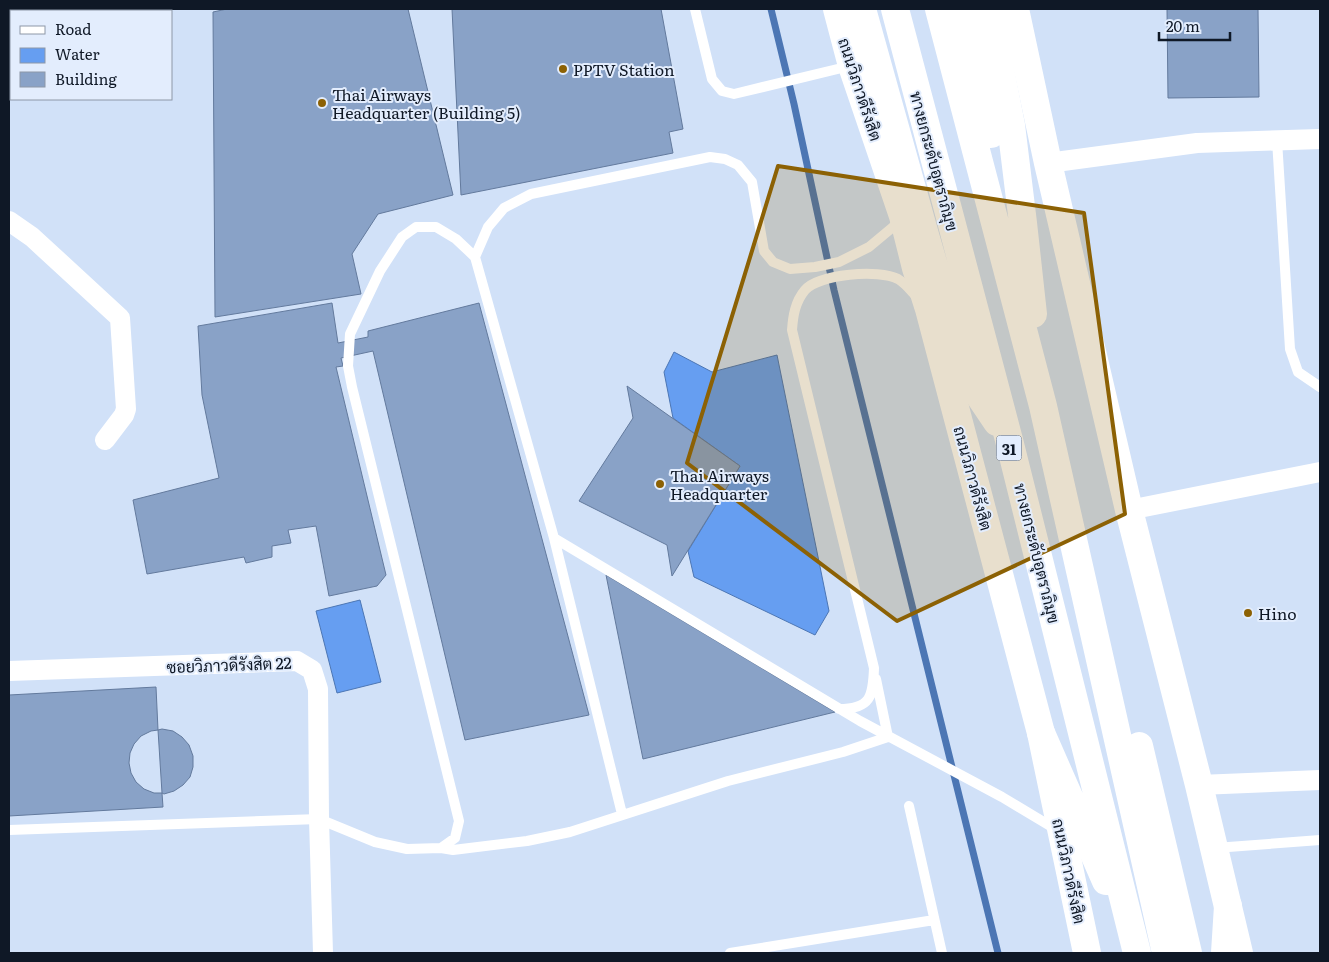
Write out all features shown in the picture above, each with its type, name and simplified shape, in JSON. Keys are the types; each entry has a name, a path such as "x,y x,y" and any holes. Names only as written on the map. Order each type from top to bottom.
{"main road":[{"name":"ถนนวิภาวดีรังสิต","path":"836,9 852,66 903,216 929,309 1041,733 1087,953"},
{"path":"862,9 966,376 1010,440"},
{"name":"31","path":"888,9 1026,510 1125,953"},
{"name":"ทางยกระดับอุตราภิมุข","path":"895,9 1010,440 1137,953"},
{"path":"938,9 1043,406 1166,953"},
{"path":"960,9 1188,953"},
{"path":"988,9 1010,125 1043,406"},
{"path":"1015,9 1048,163 1139,509 1199,785 1239,953"},
{"path":"1041,733 1111,892"},
{"path":"1225,953 1228,906"}],"street":[{"path":"1048,163 1197,144 1320,139"},
{"path":"9,221 32,238 120,318 126,409 124,415 104,440"},
{"path":"1139,509 1320,472"},
{"name":"ซอยวิภาวดีรังสิต 22","path":"9,671 297,661 312,670 318,689 323,953"},
{"path":"1199,785 1320,780"}],"lane":[{"path":"696,9 712,78 722,90 734,94 852,66"},
{"path":"1277,140 1290,350 1298,372 1320,387"},
{"path":"475,257 488,227 504,208 531,194 710,157 725,159 738,165 752,182 764,251 773,262 790,269 815,267 839,262 869,247 903,216"},
{"path":"441,848 455,838 459,822 348,366 350,334 380,271 402,237 416,228 436,228 456,238 475,257 554,538 622,814"},
{"path":"888,737 874,668 792,330 792,317 795,306 805,290 818,281 842,276 882,274 899,280 929,309"},
{"path":"554,538 888,737 1002,797 1062,833"},
{"path":"840,709 860,706 866,702 874,687 874,668"},
{"path":"9,830 319,819 375,842 390,846 407,849 441,848 452,850 527,841 570,832 728,781 843,752 888,737"},
{"path":"908,806 942,953"},
{"path":"1214,848 1320,840"},
{"path":"730,953 934,920"}],"highlighted area":[{"path":"778,166 1084,213 1125,514 897,621 687,463"}],"water":[{"path":"674,352 712,372 777,355 829,611 815,635 694,577 688,551 740,466 673,418 664,372"},
{"path":"360,600 381,682 337,693 316,611"}],"building":[{"name":"Thai Airways Headquarter (Building 5)","path":"227,9 408,9 453,195 378,214 352,254 361,294 215,317 213,12"},
{"name":"PPTV Station","path":"452,9 661,9 683,129 669,132 673,153 461,195"},
{"path":"1167,9 1258,9 1259,97 1168,98"},
{"path":"332,303 338,343 368,337 368,331 479,303 589,715 465,740 373,351 341,358 343,366 336,367 386,575 377,586 329,596 316,526 288,530 291,543 272,546 272,557 246,563 244,557 147,574 133,500 219,478 202,395 198,326"},
{"name":"Thai Airways Headquarter","path":"627,386 740,466 672,576 667,545 579,501 633,418"},
{"path":"606,575 835,712 643,759"},
{"path":"156,687 158,730 141,736 134,744 130,753 129,763 131,773 136,782 144,789 154,793 162,793 163,807 9,816 9,695"},
{"path":"158,730 173,731 182,737 189,745 193,756 193,767 190,777 174,791 164,794 162,793"}],"waterway":[{"path":"771,9 794,104 834,290 998,953"}],"place":[{"name":"PPTV Station","path":"563,69"},
{"name":"Thai Airways Headquarter (Building 5)","path":"322,103"},
{"name":"Thai Airways Headquarter","path":"660,484"},
{"name":"Hino","path":"1248,613"}]}
